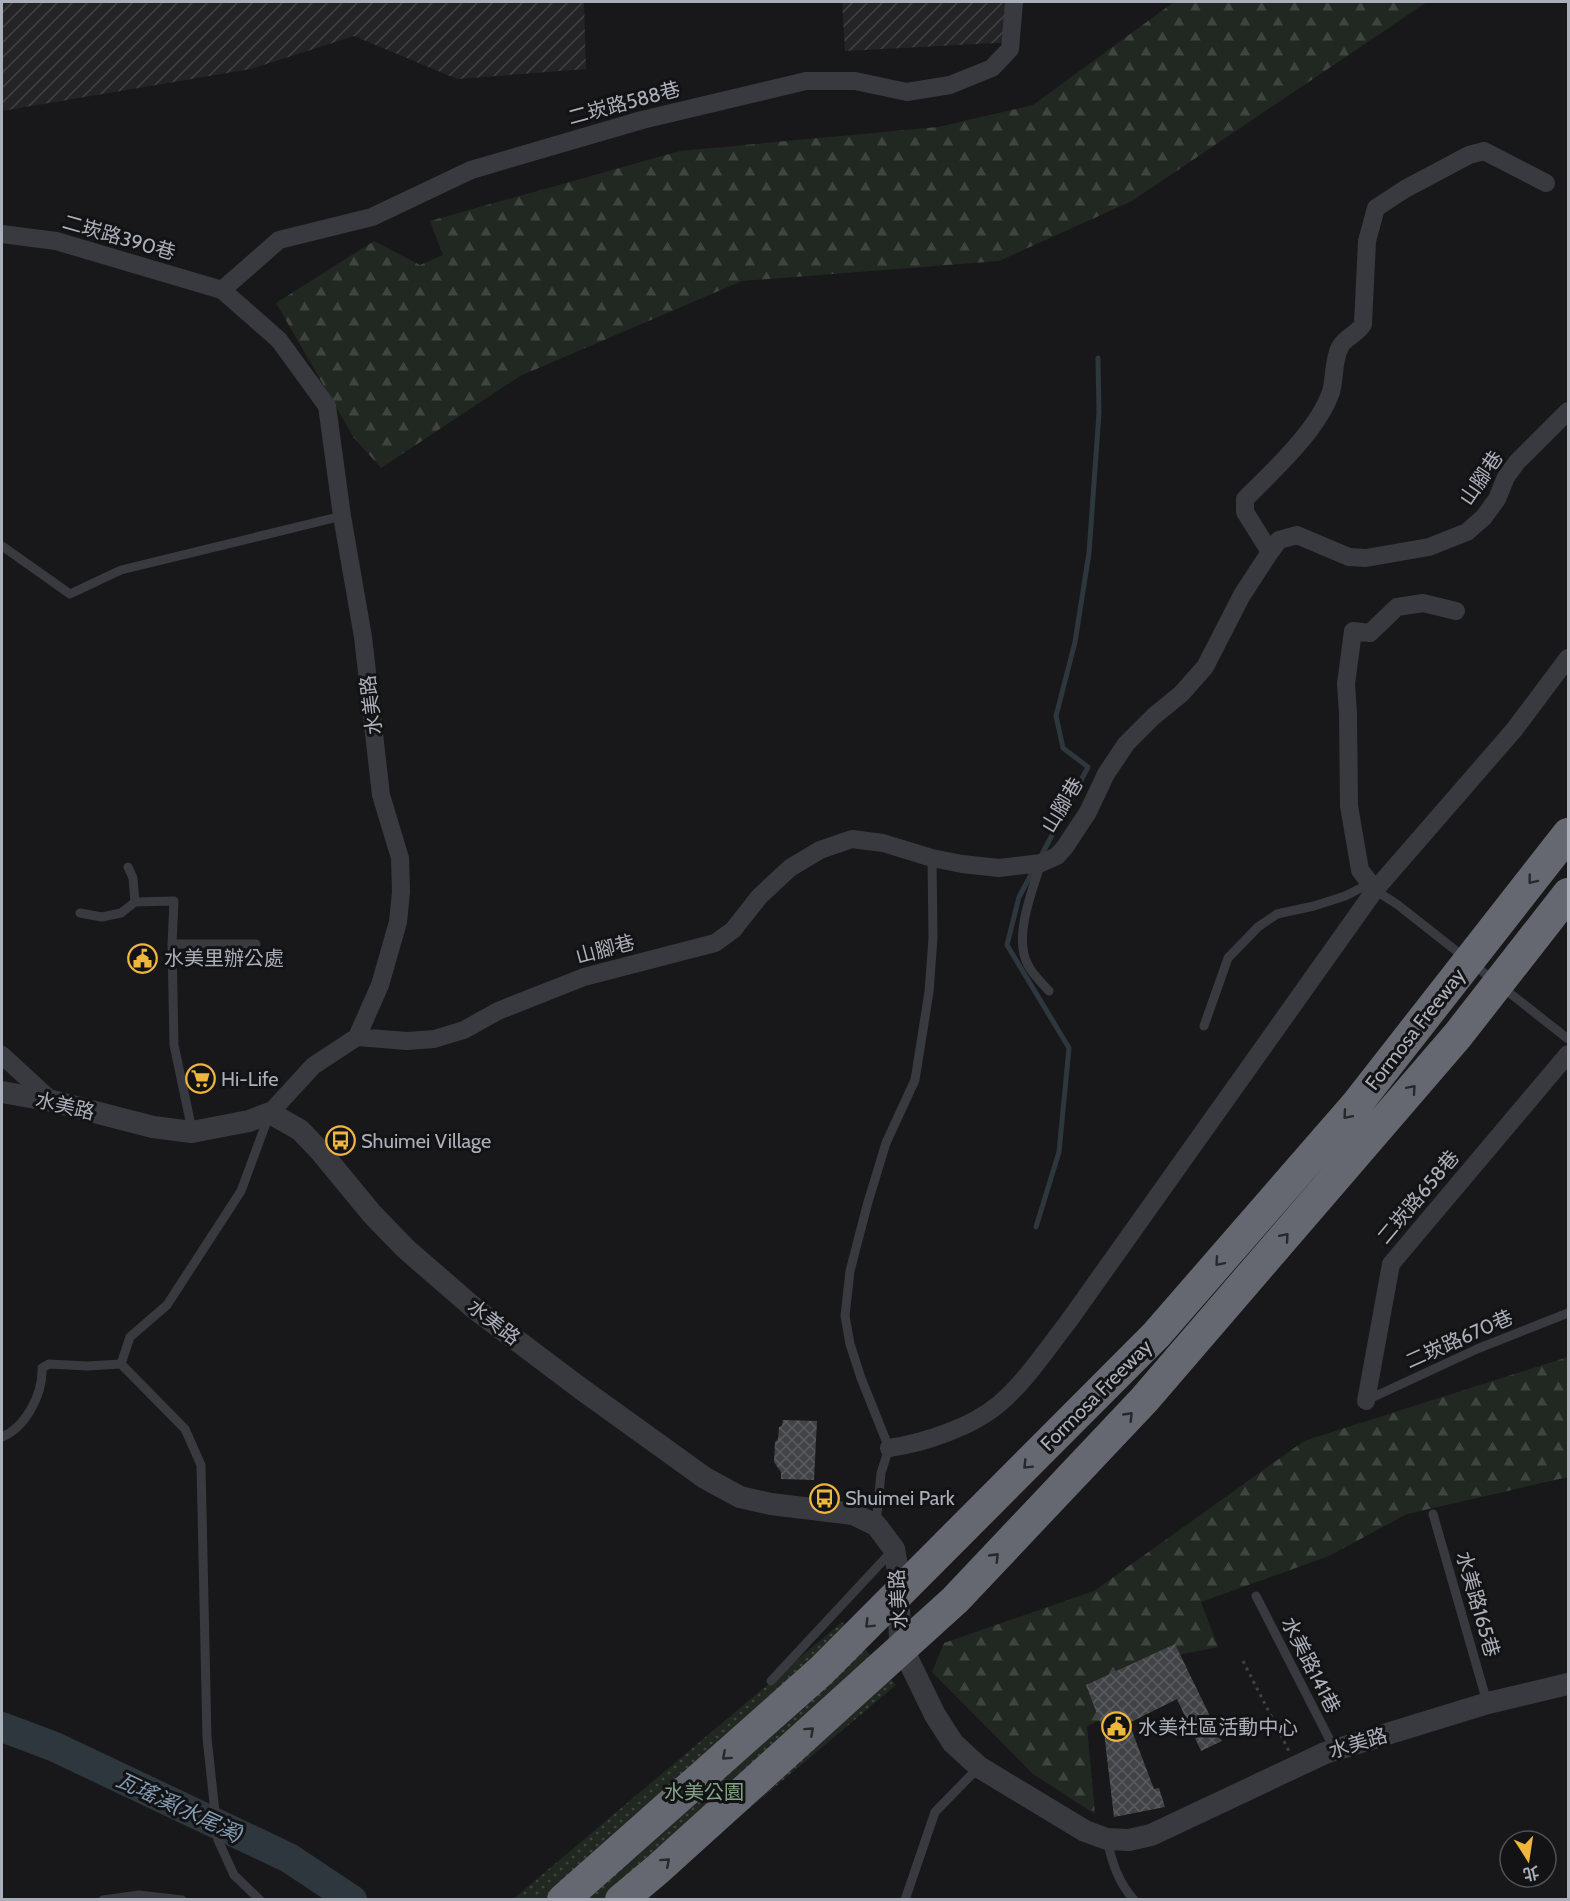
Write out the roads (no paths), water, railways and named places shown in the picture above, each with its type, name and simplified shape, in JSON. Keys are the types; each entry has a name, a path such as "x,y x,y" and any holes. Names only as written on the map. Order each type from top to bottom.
{"highway":[{"name":"Formosa Freeway","path":"562,1899 821,1671 1156,1335 1356,1105 1569,834"},
{"name":"Formosa Freeway","path":"621,1899 658,1869 955,1600 1144,1400 1458,1035 1569,894"}],"street":[{"name":"二崁路588巷","path":"222,290 279,240 372,217 471,170 642,120 806,81 855,81 907,92 950,85 992,68 1010,49 1014,2"},
{"path":"1270,552 1245,512 1245,500 1320,415 1331,391 1340,346 1360,330 1363,324 1367,241 1376,208 1404,189 1469,155 1484,151 1546,183"},
{"name":"二崁路390巷","path":"2,234 56,240 222,290"},
{"name":"水美路","path":"2,1092 52,1101 153,1127 192,1132 249,1121 270,1113 313,1066 357,1037 380,985 398,922 401,892 400,858 381,795 363,637 342,516 327,406 279,340 222,290"},
{"name":"山腳巷","path":"357,1037 407,1041 434,1039 464,1030 498,1011 584,977 715,943 733,930 759,897 790,868 820,850 852,839 883,843 932,858 962,864 999,868 1041,863 1057,856 1088,812 1106,774 1126,744 1154,716 1181,694 1204,667 1242,595 1279,540 1297,535 1349,557 1366,558 1430,547 1467,532 1484,517 1497,499 1506,477 1517,462 1569,411"},
{"path":"1372,887 1360,870 1349,806 1346,684 1353,631 1370,633 1396,607 1423,603 1456,611"},
{"path":"889,1448 912,1445 959,1428 998,1405 1023,1380 1068,1322 1372,887 1514,730 1569,658"},
{"name":"二崁路658巷","path":"1366,1401 1391,1264 1569,1054"},
{"path":"2,1055 52,1101"},
{"name":"水美路","path":"270,1113 300,1130 372,1214 406,1249 474,1308 705,1478 740,1497 771,1504 853,1514 876,1525 894,1549 898,1571 900,1643 935,1715 953,1743 979,1767 1085,1831 1107,1839 1129,1840 1151,1835 1325,1753 1488,1703 1569,1684"}],"lane":[{"path":"2,546 70,594 121,570 342,516"},
{"path":"876,1525 881,1473 889,1448 861,1378 850,1344 845,1316 850,1271 868,1202 886,1143 915,1080 929,992 933,938 932,858"},
{"path":"1041,863 1023,930 1022,949 1028,966 1049,991"},
{"path":"128,867 133,878 135,902"},
{"path":"1204,1026 1228,958 1258,927 1277,914 1314,906 1372,887 1569,1039"},
{"path":"80,913 102,917 121,913 135,902 174,901 171,944 174,1045 192,1132"},
{"path":"171,944 256,944"},
{"path":"121,1364 130,1338 167,1305 241,1191 270,1113"},
{"name":"二崁路670巷","path":"1366,1401 1477,1348 1569,1313"},
{"path":"2,1437 10,1434 26,1419 43,1380 42,1368 49,1364 87,1366 121,1364 185,1430 201,1465 207,1738 218,1840 234,1875 260,1899"},
{"name":"水美路165巷","path":"1433,1514 1488,1703"},
{"path":"771,1681 894,1549"},
{"name":"水美路141巷","path":"1256,1596 1335,1750"},
{"path":"905,1899 935,1812 979,1767"},
{"path":"1107,1839 1122,1887 1134,1899"},
{"path":"103,1899 139,1895 182,1899"}],"waterway":[{"path":"1040,858 1088,767 1063,748 1056,716 1075,642 1089,553 1099,413 1098,358"},
{"path":"1034,869 1019,897 1007,945 1069,1048 1059,1152 1036,1227"},
{"name":"瓦瑤溪(水尾溪)","path":"2,1727 55,1747 289,1858 352,1900"}],"place":[{"name":"水美里辦公處","path":"143,958"},
{"name":"Hi-Life","path":"200,1079"},
{"name":"Shuimei Village","path":"340,1141"},
{"name":"Shuimei Park","path":"824,1498"},
{"name":"水美社區活動中心","path":"1117,1727"}],"park label":[{"name":"水美公園","path":"704,1792"}]}
